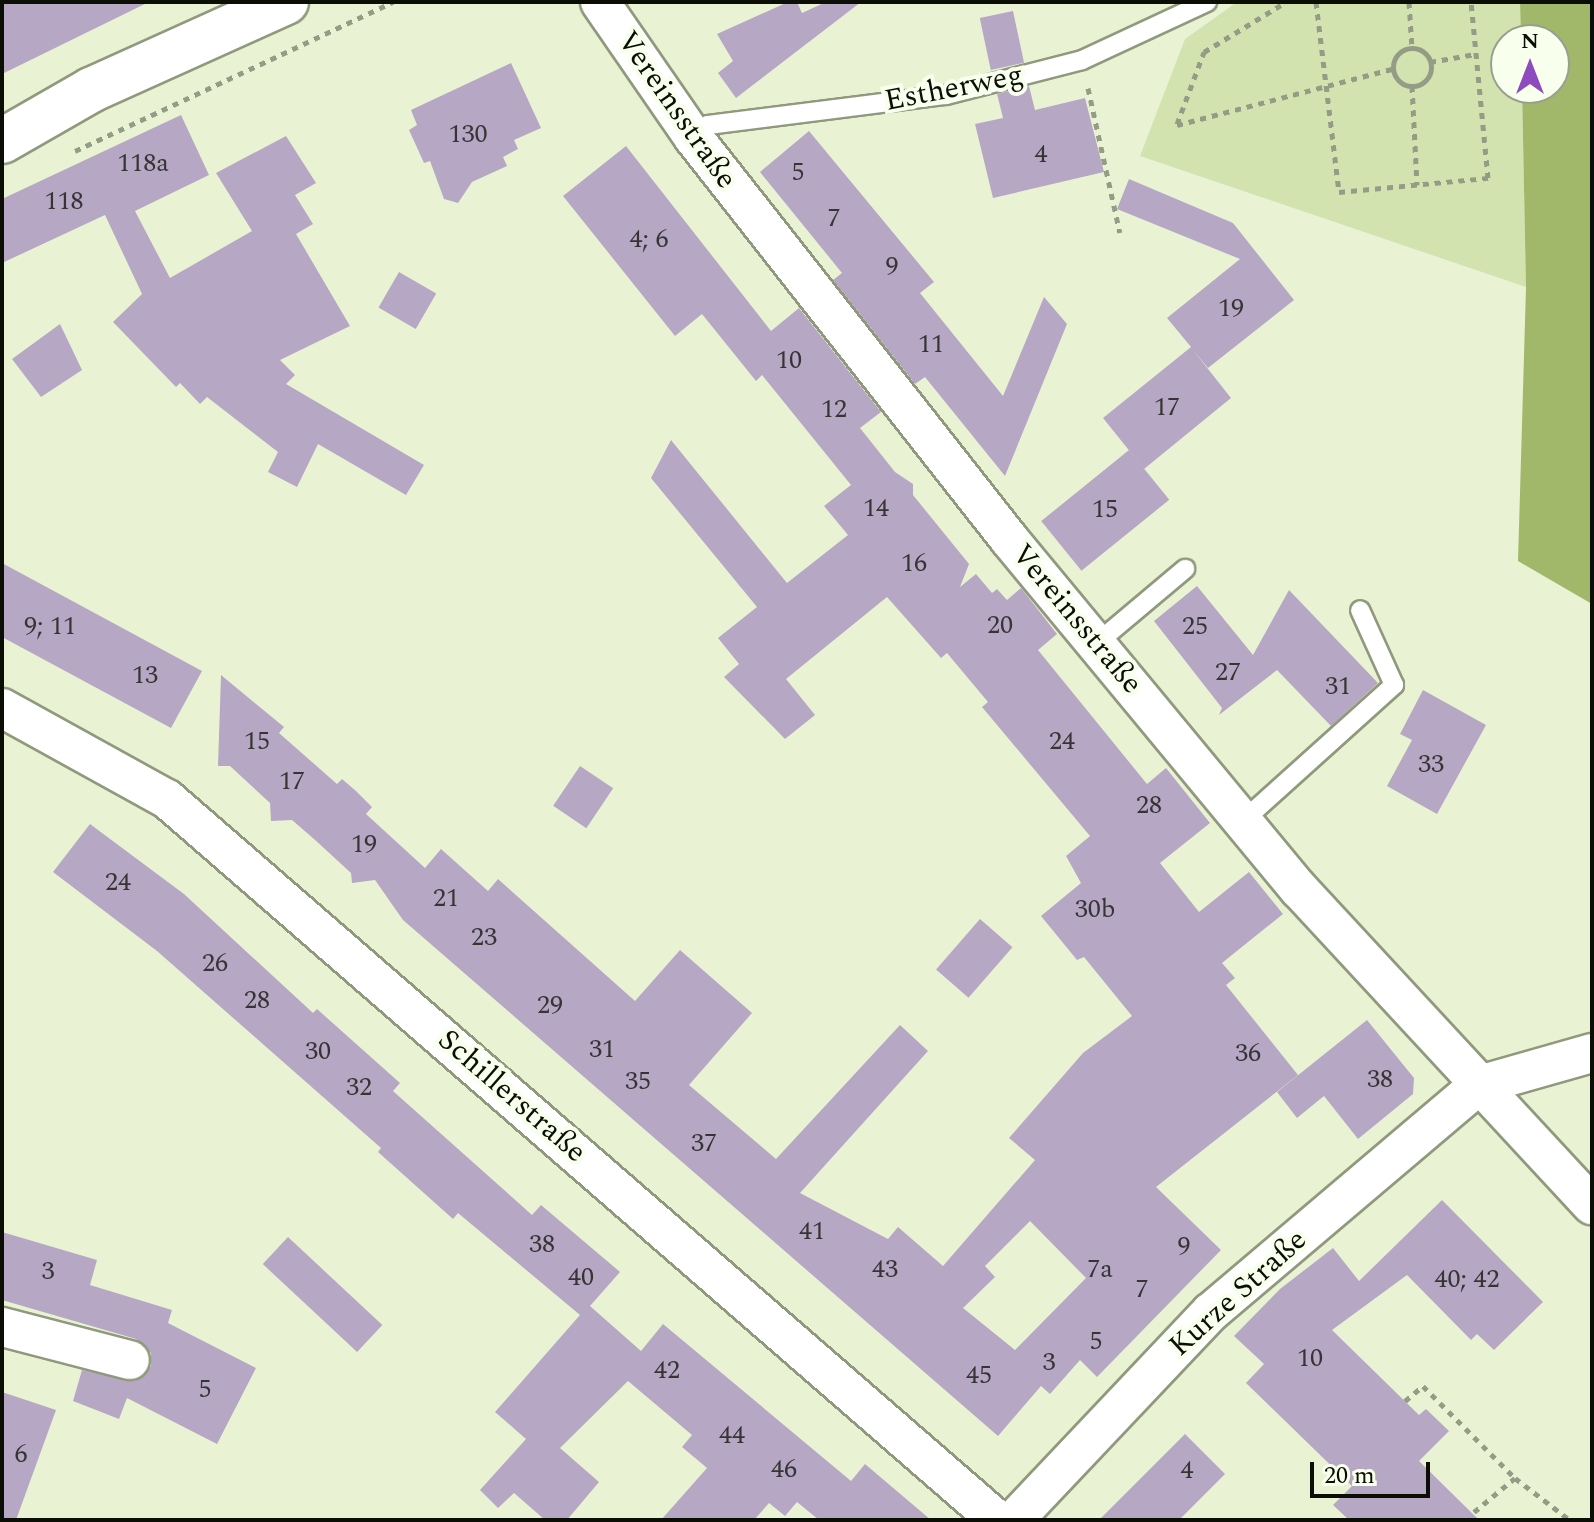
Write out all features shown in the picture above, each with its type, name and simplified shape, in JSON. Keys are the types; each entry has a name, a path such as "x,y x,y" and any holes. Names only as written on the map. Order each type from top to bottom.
{"main road":[{"path":"2,141 91,90 286,2"}],"street":[{"name":"Vereinsstraße","path":"600,2 693,137 1009,539 1098,642 1299,889 1592,1205"},
{"name":"Schillerstraße","path":"2,708 167,799 997,1520"},
{"path":"1479,1085 1592,1053"},
{"name":"Kurze Straße","path":"1014,1520 1211,1312 1479,1085"},
{"path":"2,1327 130,1360"}],"lane":[{"name":"Estherweg","path":"693,137 708,125 946,95 1082,60 1207,2"},
{"path":"1098,642 1185,569"},
{"path":"1244,820 1394,685 1360,610"}],"path":[{"path":"60,159 393,2"},
{"path":"1286,2 1204,52 1177,125 1392,69"},
{"path":"1316,2 1339,192 1488,178 1471,2"},
{"path":"1409,2 1412,48 1430,62 1475,54"},
{"path":"1412,48 1400,52 1392,69 1397,80 1412,86 1427,79 1430,62"},
{"path":"1082,60 1120,233"},
{"path":"1412,86 1417,185"},
{"path":"1405,1401 1423,1386 1515,1478 1570,1520"},
{"path":"1474,1512 1515,1478"}],"green space":[{"path":"1237,2 1520,2 1521,24 1490,24 1490,104 1522,104 1526,287 1140,156 1185,39"},
{"path":"1520,2 1592,2 1592,604 1518,561 1526,287 1522,104 1570,104 1570,24 1521,24"}],"building":[{"path":"2,2 149,2 2,74"},
{"path":"788,2 797,2 802,13 826,2 861,2 736,98 718,73 733,61 717,34"},
{"path":"1013,11 1024,63 991,70 980,18"},
{"path":"511,63 541,128 514,140 518,149 503,157 507,166 472,182 458,203 444,199 430,161 424,163 409,130 417,125 411,110"},
{"path":"1029,86 1035,110 1085,98 1104,172 993,198 975,124 1003,118 997,94"},
{"path":"181,115 209,175 135,211 170,278 252,231 216,173 286,136 316,183 295,195 313,224 296,234 350,326 280,360 295,375 286,384 424,465 406,495 318,444 297,487 268,472 278,452 207,397 200,404 180,383 176,387 113,322 142,294 105,215 2,263 2,199"},
{"path":"809,131 934,282 920,293 1003,396 1044,297 1067,324 1005,476 925,377 915,384 833,280 842,273 760,172"},
{"path":"626,146 771,331 799,308 881,412 860,428 895,472 913,484 913,495 969,564 960,587 976,574 992,593 997,589 1007,600 1021,588 1057,634 1038,650 1147,784 1166,768 1210,823 1160,863 1199,912 1249,872 1283,914 1222,963 1235,978 1226,985 1298,1075 1156,1187 1221,1250 1097,1377 1080,1360 1050,1394 1041,1386 998,1436 403,920 375,880 352,883 351,873 314,839 292,820 271,821 270,803 230,766 218,766 221,675 284,727 279,733 337,784 342,779 356,791 372,807 366,814 425,868 441,849 488,891 498,879 635,1001 680,950 752,1013 689,1085 776,1159 900,1025 928,1051 800,1193 888,1239 898,1227 943,1266 1035,1160 1009,1138 1083,1053 1132,1016 1084,957 1077,960 1041,916 1081,883 1066,856 1090,836 982,707 988,702 947,653 941,658 887,597 786,679 815,715 785,739 724,677 739,664 718,638 757,607 651,478 671,440 787,583 848,535 824,506 851,485 762,375 756,381 702,314 675,336 563,196","holes":["1030,1221 1086,1278 1015,1350 963,1308 995,1277 985,1266"]},
{"path":"1129,179 1233,223 1294,300 1208,368 1193,350 1231,398 1144,469 1103,418 1191,347 1167,318 1240,259 1117,209"},
{"path":"399,272 436,294 416,329 378,308"},
{"path":"60,324 82,370 41,397 12,359"},
{"path":"1129,450 1169,500 1081,571 1041,521"},
{"path":"2,563 202,671 171,728 2,637"},
{"path":"1197,586 1253,655 1289,590 1378,683 1331,726 1277,670 1219,715 1222,708 1154,621"},
{"path":"1423,690 1486,725 1437,814 1387,786 1412,740 1400,734"},
{"path":"580,766 613,788 586,828 553,806"},
{"path":"90,824 184,894 313,1013 317,1009 400,1083 393,1091 532,1215 541,1205 620,1272 590,1306 641,1351 663,1324 851,1481 865,1464 931,1520 819,1520 797,1502 785,1516 769,1503 754,1520 661,1520 707,1468 682,1447 692,1435 628,1381 560,1448 599,1482 567,1520 545,1520 514,1493 498,1508 480,1490 526,1439 495,1412 580,1315 458,1213 453,1219 378,1152 381,1148 157,951 53,872"},
{"path":"980,919 1012,947 968,998 936,970"},
{"path":"1367,1020 1414,1078 1413,1094 1358,1139 1324,1096 1297,1118 1277,1092"},
{"path":"1442,1200 1543,1302 1494,1350 1477,1334 1471,1340 1407,1275 1332,1330 1419,1415 1426,1409 1449,1431 1419,1461 1479,1520 1349,1520 1333,1505 1352,1486 1246,1383 1264,1364 1234,1336 1280,1289 1333,1248 1359,1281"},
{"path":"2,1232 97,1260 90,1285 172,1310 168,1323 256,1368 217,1444 127,1398 119,1419 73,1401 82,1370 135,1381 151,1366 151,1353 136,1339 2,1300"},
{"path":"288,1237 382,1325 357,1352 263,1264"},
{"path":"2,1392 56,1410 16,1520 2,1520"},
{"path":"1185,1434 1225,1474 1179,1520 1099,1520"}]}
